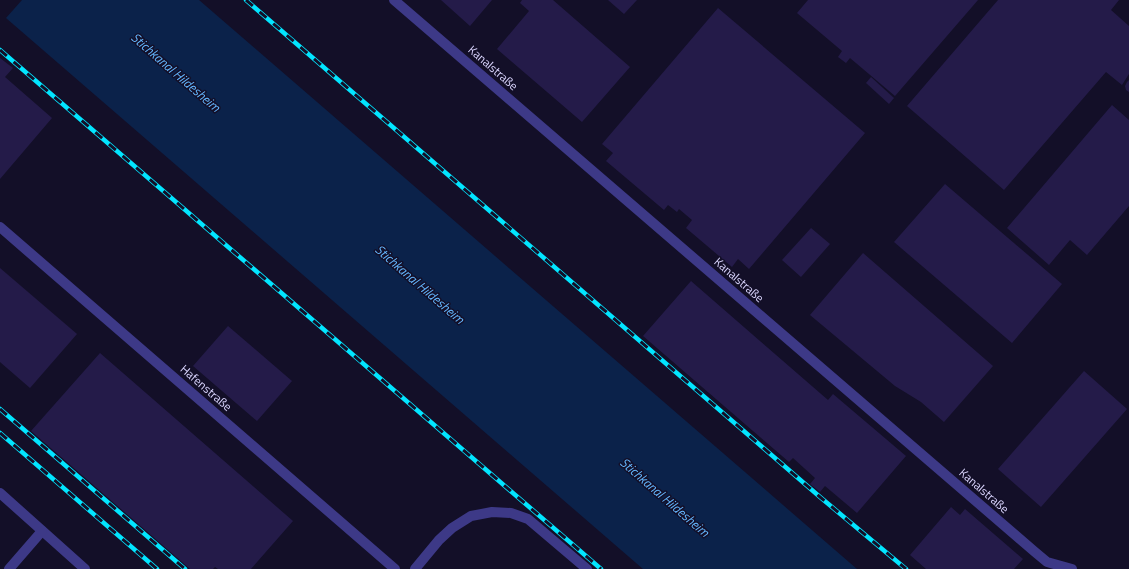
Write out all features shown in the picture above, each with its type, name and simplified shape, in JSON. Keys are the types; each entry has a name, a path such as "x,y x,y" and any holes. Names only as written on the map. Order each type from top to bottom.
{"street":[{"name":"Kanalstraße","path":"394,0 1035,552 1047,562 1072,569"},
{"name":"Hafenstraße","path":"0,227 395,569"},
{"path":"0,493 85,569"},
{"path":"415,569 452,528 471,516 492,512 511,513 528,519 587,569"},
{"path":"9,569 42,531"}],"water":[{"name":"Stichkanal Hildesheim","path":"22,0 199,0 857,569 643,569 6,18"}],"building":[{"path":"441,0 492,0 470,26"},
{"path":"522,0 553,0 630,67 582,122 497,49 529,11 520,3"},
{"path":"608,0 637,0 624,14"},
{"path":"808,0 978,0 895,96 850,58 846,63 838,57 842,51 797,13"},
{"path":"998,0 1119,0 1111,10 1129,26 1129,74 1122,85 1106,72 1004,190 907,106"},
{"path":"718,8 865,133 749,269 738,259 732,267 686,228 692,220 679,209 677,212 668,205 664,210 606,161 613,153 602,144"},
{"path":"0,58 13,68 5,77 52,118 0,179"},
{"path":"871,77 894,98 889,104 866,83"},
{"path":"1129,80 1129,92 1126,90 1125,86"},
{"path":"1112,105 1129,120 1129,206 1087,255 1070,240 1049,265 1007,228"},
{"path":"945,184 1062,284 1012,343 894,242"},
{"path":"811,228 830,244 801,277 782,260"},
{"path":"863,253 993,366 944,422 921,402 895,386 810,315"},
{"path":"0,268 77,334 30,388 0,362"},
{"path":"691,281 828,400 833,394 906,456 857,513 825,486 820,492 810,484 815,478 793,458 789,462 643,336"},
{"path":"228,326 292,381 257,421 193,366"},
{"path":"100,353 293,521 251,569 218,569 215,567 213,569 190,569 31,431"},
{"path":"1084,371 1127,409 1041,507 998,469"},
{"path":"951,507 960,515 965,509 1023,559 1014,569 926,569 910,555"}],"railway":[{"path":"246,0 820,497 906,569"},
{"path":"0,50 601,569"},
{"path":"0,409 185,569"},
{"path":"0,433 157,569"}]}
